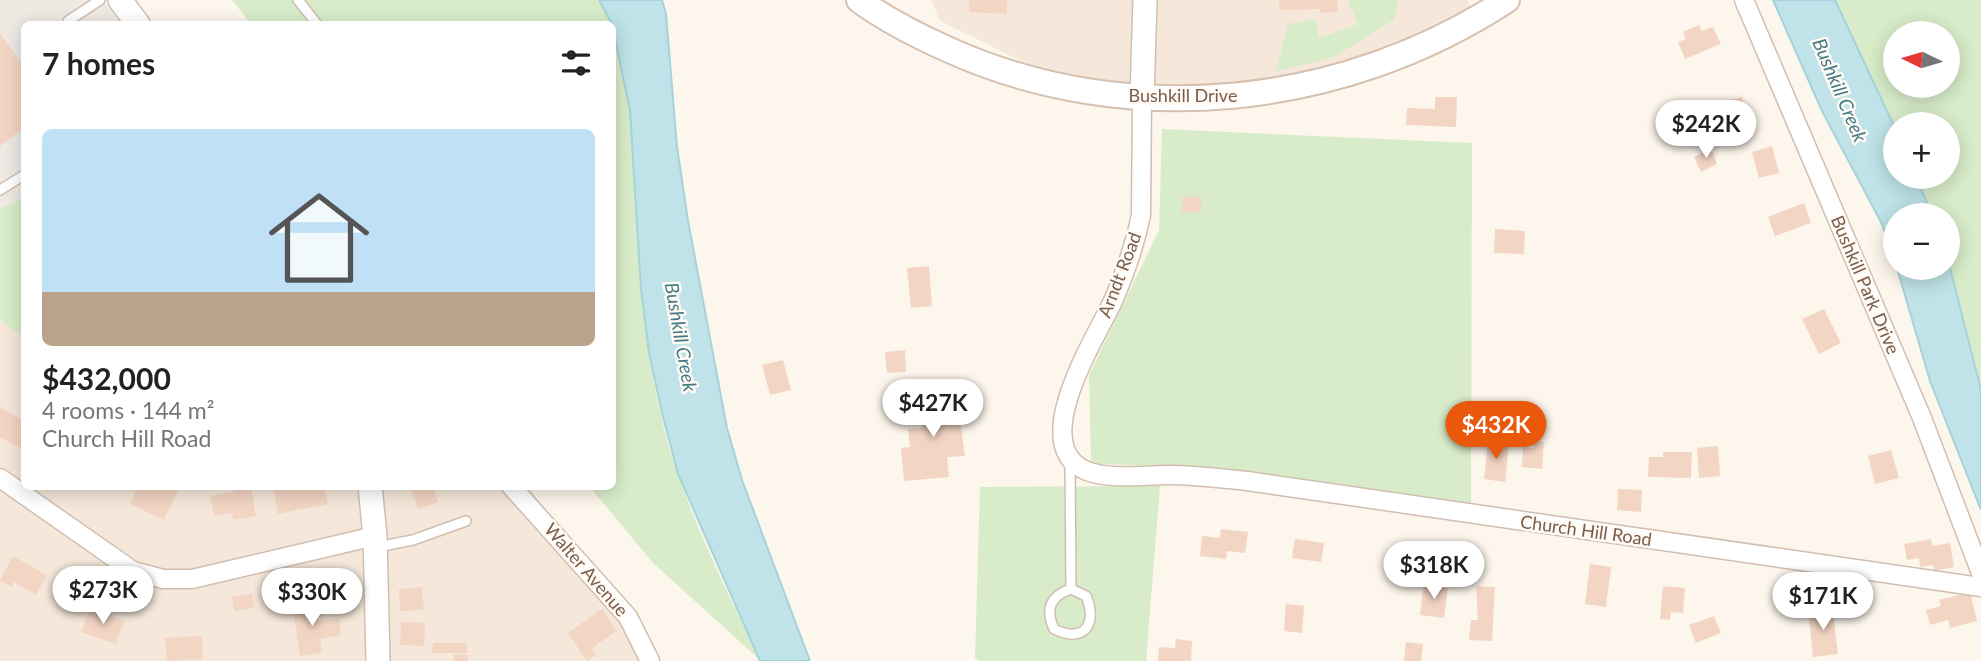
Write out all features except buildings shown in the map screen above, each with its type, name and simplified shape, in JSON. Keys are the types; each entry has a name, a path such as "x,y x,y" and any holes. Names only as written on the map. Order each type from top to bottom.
{"main road":[{"name":"Bushkill Drive","path":"859,0 921,37 1001,72 1061,88 1142,97 1250,95 1315,84 1432,44 1507,0"}],"street":[{"path":"120,0 136,21"},
{"name":"Arndt Road","path":"1070,457 1063,424 1068,395 1117,290 1141,215 1144,0"},
{"name":"Bushkill Park Drive","path":"1744,0 1922,418 1981,573"},
{"name":"Church Hill Road","path":"1070,457 1083,469 1104,475 1195,475 1247,481 1981,587"},
{"path":"0,478 133,571 163,579 192,579 375,541"},
{"path":"370,490 375,541 378,661"},
{"name":"Walter Avenue","path":"515,490 628,617 650,661"}],"lane":[{"path":"68,21 100,0"},
{"path":"298,0 315,21"},
{"path":"0,190 21,177"},
{"path":"1070,457 1071,589"},
{"path":"375,541 413,540 466,521"},
{"path":"1071,589 1086,596 1092,610 1090,624 1079,634 1066,635 1054,629 1048,616 1051,603 1060,593 1071,589"}],"shaded area":[{"path":"0,0 103,0 120,21 21,21 21,199 0,208"},
{"path":"931,0 1468,0 1474,29 1242,87 1078,89 940,21"},
{"path":"0,320 21,336 21,490 531,490 651,661 0,661"}],"green space":[{"path":"232,0 599,0 610,21 249,21"},
{"path":"1348,0 1398,0 1394,20 1332,58 1276,71 1288,24 1315,19 1319,38 1358,24"},
{"path":"1835,0 1981,0 1981,390 1953,280 1960,280 1960,203 1927,203 1921,189 1960,189 1960,112 1888,112"},
{"path":"616,41 630,108 644,310 660,413 673,460 696,522 759,659 653,563 592,490 616,490"},
{"path":"1162,129 1472,143 1471,506 1212,467 1091,464 1089,375 1159,230"},
{"path":"21,199 21,336 0,320 0,208"},
{"path":"1160,486 1146,661 979,661 975,658 980,487"}],"water":[{"name":"Bushkill Creek","path":"599,0 662,0 666,14 677,147 688,221 727,428 742,480 810,661 760,661 678,474 649,352 641,289 630,111 616,43 616,21 610,21"},
{"name":"Bushkill Creek","path":"1773,0 1835,0 1888,112 1883,112 1883,189 1921,189 1927,203 1883,203 1883,227 1822,111"},
{"path":"1901,280 1953,280 1981,390 1981,510 1930,381"}]}
